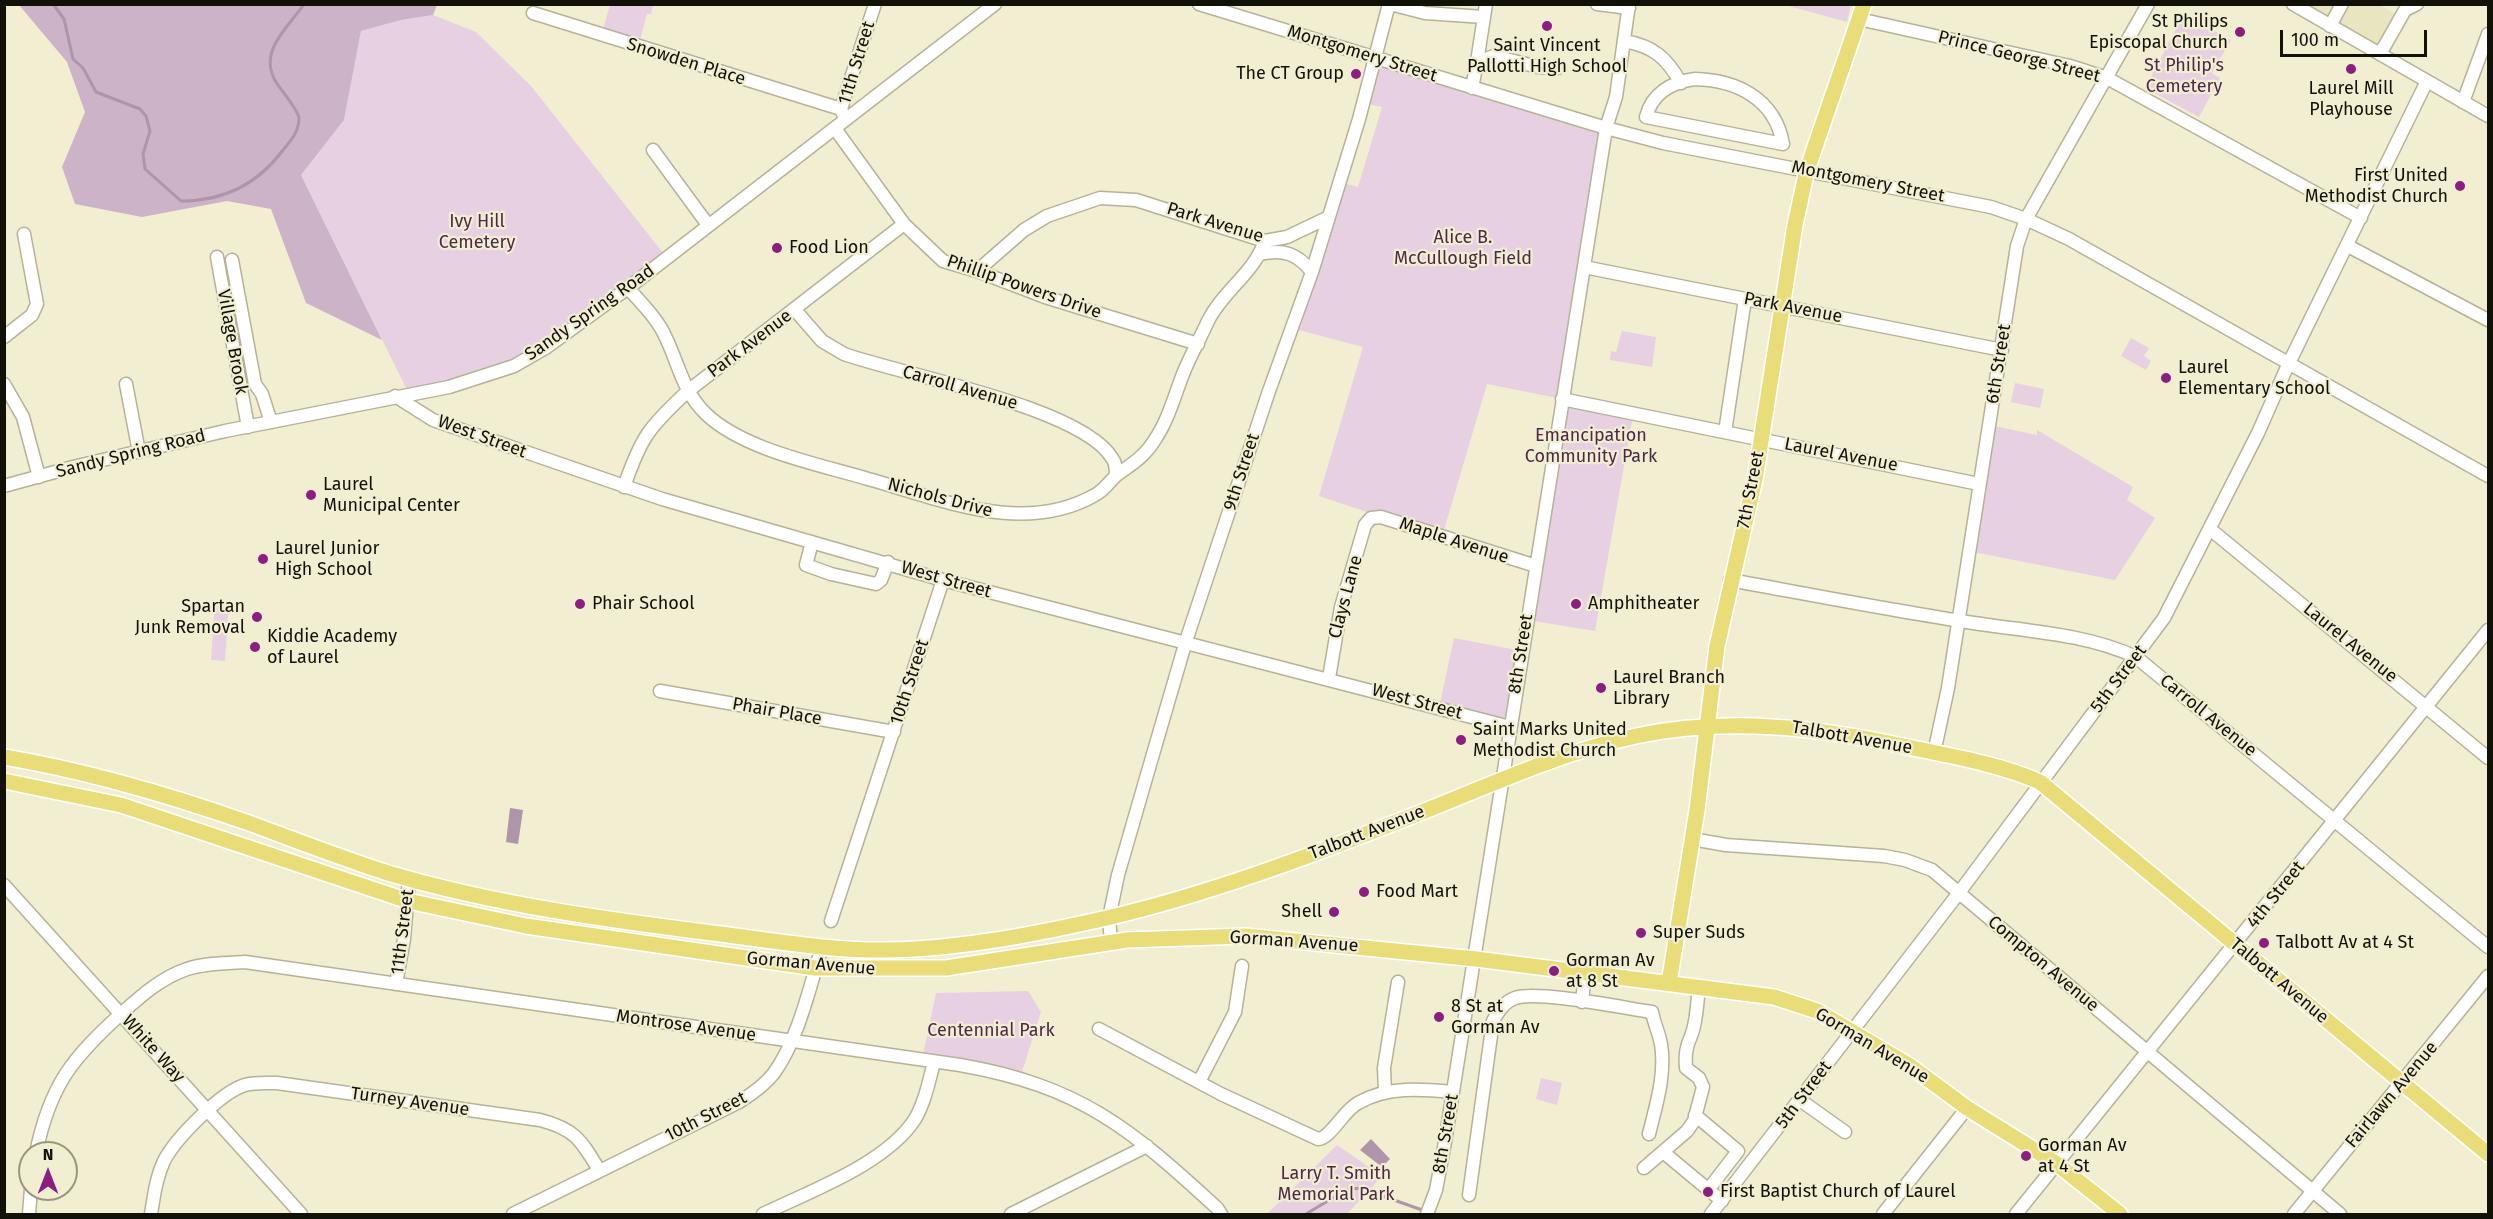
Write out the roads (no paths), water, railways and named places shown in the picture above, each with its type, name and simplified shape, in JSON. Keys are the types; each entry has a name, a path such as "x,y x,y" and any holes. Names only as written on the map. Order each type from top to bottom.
{"main road":[{"name":"7th Street","path":"1670,983 1692,839 1716,646 1730,580 1746,524 1807,170 1861,12"},
{"name":"Talbott Avenue","path":"1109,918 1256,873 1406,819 1558,759 1633,736 1705,727 1799,727 1934,753 2018,774 2040,782 2488,1154"},
{"path":"4,757 127,784 409,879"},
{"path":"4,781 121,806 408,901"},
{"name":"Gorman Avenue","path":"409,879 515,903 675,929 822,947 892,950 944,946 1109,918"},
{"name":"Gorman Avenue","path":"408,901 548,930 815,968 946,969 1111,942 1156,938 1245,936 1476,959 1670,983 1791,1001 1817,1011 1910,1066 1967,1108 2057,1164 2120,1215"}],"street":[{"name":"11th Street","path":"847,121 841,109 875,4"},
{"name":"Sandy Spring Road","path":"4,486 73,466 248,427 449,387 514,366 547,347 628,288 836,130 995,4"},
{"name":"Montgomery Street","path":"1199,4 1472,88 1663,143 1960,199 2026,219 2144,281 2488,477"},
{"name":"9th Street","path":"1111,942 1109,918 1123,856 1186,641 1272,380 1312,272 1359,119 1389,4"},
{"path":"1389,4 1425,13 1485,11 1472,88"},
{"path":"1597,4 1629,6"},
{"name":"6th Street","path":"1934,753 2002,350 2014,260 2026,219 2148,4"},
{"path":"2293,4 2488,116"},
{"path":"2330,26 2342,4"},
{"path":"2380,54 2405,10 2417,4"},
{"name":"8th Street","path":"1427,1215 1433,1202 1454,1092 1562,399 1606,128 1616,97 1629,6"},
{"name":"Prince George Street","path":"1861,12 2070,66 2107,78 2361,218"},
{"name":"Snowden Place","path":"533,13 841,109"},
{"path":"2463,102 2488,34"},
{"path":"1624,41 1641,44 1658,51 1681,82"},
{"path":"1477,62 1494,56 1538,67 1558,68"},
{"path":"1695,80 1723,82 1753,95 1775,119 1783,144 1646,117 1659,94 1681,82 1695,80"},
{"name":"5th Street","path":"1711,1215 1851,1030 1958,894 2136,657 2170,608 2258,433 2288,365 2427,81"},
{"name":"Phillip Powers Drive","path":"836,130 904,224 933,255 943,261 977,271 1012,287 1198,344"},
{"path":"653,150 708,225"},
{"name":"Park Avenue","path":"977,271 1024,230 1047,216 1100,198 1136,200 1265,241 1287,237 1327,218"},
{"name":"Park Avenue","path":"624,487 645,435 688,391 904,224"},
{"path":"4,337 32,315 37,304 24,234"},
{"name":"Nichols Drive","path":"628,288 659,325 688,391 706,414 730,431 755,443 976,509 1022,515 1061,510 1099,494 1116,475 1134,464 1154,441 1216,308 1260,254 1265,241"},
{"path":"2348,246 2488,320"},
{"path":"1260,254 1290,253 1298,256 1312,272"},
{"name":"Village Brook","path":"217,257 248,427"},
{"path":"232,260 255,384 262,394 271,422"},
{"name":"Park Avenue","path":"1584,267 2002,350"},
{"path":"1725,432 1745,299"},
{"name":"Carroll Avenue","path":"795,310 822,341 844,354 1032,409 1070,425 1105,449 1113,458 1116,475"},
{"path":"4,384 22,417 39,477"},
{"path":"126,384 139,452"},
{"name":"West Street","path":"395,396 433,420 624,487 888,562 943,580 1329,678 1510,727"},
{"name":"Laurel Avenue","path":"1562,399 1979,483"},
{"name":"Maple Avenue","path":"1371,518 1381,517 1536,566"},
{"name":"Clays Lane","path":"1329,678 1344,591 1365,525 1371,518"},
{"name":"Laurel Avenue","path":"2210,529 2488,758"},
{"path":"812,542 806,565 831,574 876,584 881,580 888,562"},
{"name":"10th Street","path":"831,921 943,580"},
{"name":"Carroll Avenue","path":"1730,580 1958,621 2095,642 2136,657 2488,947"},
{"name":"4th Street","path":"2016,1215 2337,821 2488,630"},
{"name":"Phair Place","path":"660,691 894,732"},
{"name":"Compton Avenue","path":"1692,839 1905,860 1932,870 2340,1215"},
{"name":"11th Street","path":"396,984 409,879"},
{"name":"White Way","path":"4,885 301,1215"},
{"name":"10th Street","path":"513,1215 751,1095 773,1074 790,1041 822,947"},
{"name":"Montrose Avenue","path":"39,1141 47,1111 67,1070 87,1045 142,994 171,975 197,967 224,963 260,964 1007,1074 1051,1088 1107,1116 1146,1146 1217,1208 1221,1215"},
{"path":"1199,1082 1235,1012 1242,966"},
{"path":"1582,1002 1585,973"},
{"name":"Fairlawn Avenue","path":"2294,1215 2488,976"},
{"path":"1385,1092 1384,1068 1398,982"},
{"path":"1644,1168 1687,1131 1694,1121 1703,1087 1699,1078 1686,1068 1685,1053 1687,1042 1692,1035 1699,987"},
{"path":"1469,1195 1493,1021 1499,1010 1515,998 1582,1002 1652,1012 1660,1043 1662,1065 1660,1086 1649,1134"},
{"path":"1099,1029 1199,1082 1318,1139 1327,1136 1344,1113 1355,1104 1385,1092 1425,1089 1454,1092"},
{"path":"763,1215 870,1161 898,1141 922,1106 934,1062"},
{"name":"Turney Avenue","path":"151,1215 157,1181 165,1158 182,1136 234,1089 260,1083 540,1120 563,1127 577,1136 599,1170"},
{"path":"1800,1100 1845,1132"},
{"path":"1883,1215 1967,1108"},
{"path":"1695,1114 1738,1151 1708,1190"},
{"path":"1011,1215 1146,1146"},
{"path":"1663,1152 1722,1201"}],"waterway":[{"path":"53,4 64,19 73,59 83,68 96,92 140,109 146,116 150,131 143,154 145,169 181,201 211,198 251,181 273,162 294,135 299,117 276,82 271,71 270,60 277,40 304,4"},
{"path":"1306,1214 1346,1190 1360,1188 1425,1211"}],"place":[{"name":"Saint Vincent Pallotti High School","path":"1547,26"},
{"name":"St Philips Episcopal Church","path":"2240,32"},
{"name":"Laurel Mill Playhouse","path":"2351,69"},
{"name":"The CT Group","path":"1356,74"},
{"name":"First United Methodist Church","path":"2460,186"},
{"name":"Food Lion","path":"777,248"},
{"name":"Laurel Elementary School","path":"2166,378"},
{"name":"Laurel Municipal Center","path":"311,495"},
{"name":"Laurel Junior High School","path":"263,559"},
{"name":"Phair School","path":"580,604"},
{"name":"Amphitheater","path":"1576,604"},
{"name":"Spartan Junk Removal","path":"257,617"},
{"name":"Kiddie Academy of Laurel","path":"255,647"},
{"name":"Laurel Branch Library","path":"1601,688"},
{"name":"Saint Marks United Methodist Church","path":"1461,740"},
{"name":"Food Mart","path":"1364,892"},
{"name":"Shell","path":"1334,912"},
{"name":"Super Suds","path":"1641,933"},
{"name":"Talbott Av at 4 St","path":"2264,943"},
{"name":"Gorman Av at 8 St","path":"1554,971"},
{"name":"8 St at Gorman Av","path":"1439,1017"},
{"name":"Gorman Av at 4 St","path":"2026,1156"},
{"name":"First Baptist Church of Laurel","path":"1708,1192"}],"park label":[{"name":"St Philip's Cemetery","path":"2184,76"},
{"name":"Ivy Hill Cemetery","path":"477,232"},
{"name":"Alice B. McCullough Field","path":"1463,248"},
{"name":"Emancipation Community Park","path":"1591,446"},
{"name":"Centennial Park","path":"991,1031"},
{"name":"Larry T. Smith Memorial Park","path":"1336,1184"}]}
